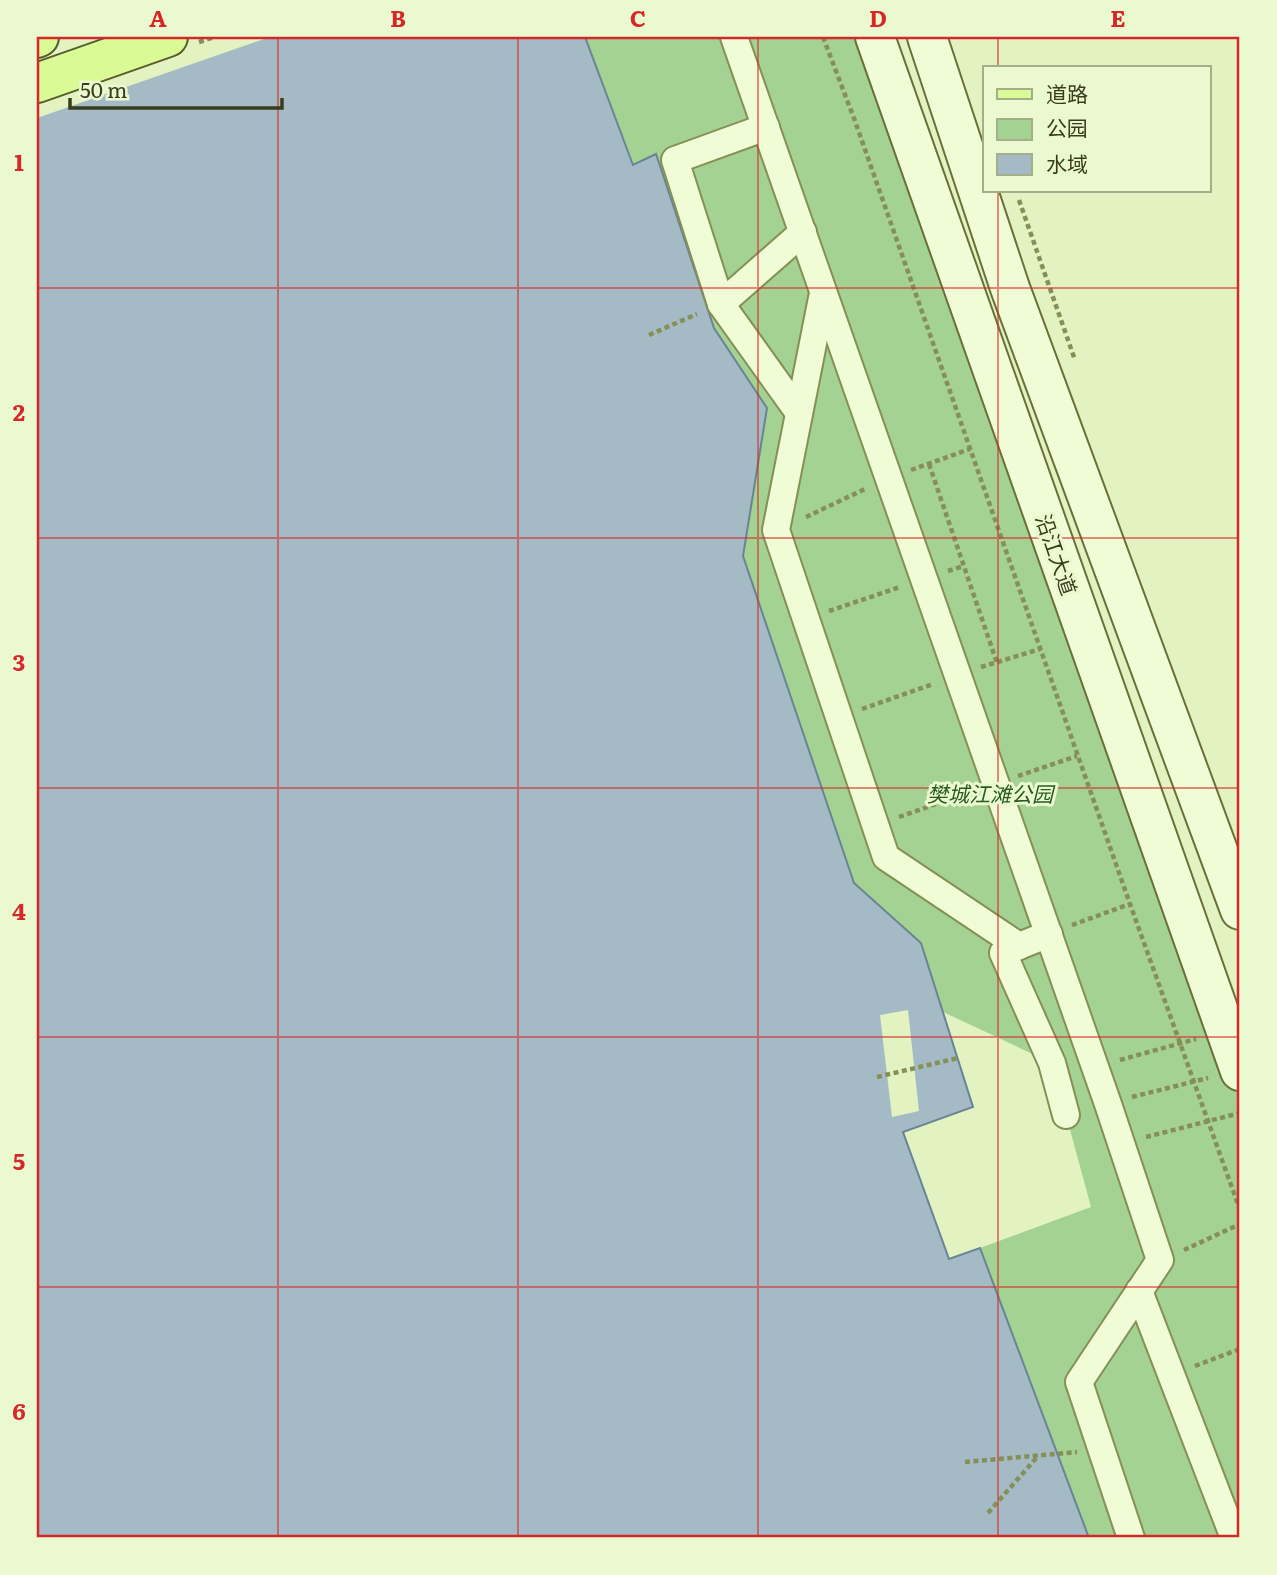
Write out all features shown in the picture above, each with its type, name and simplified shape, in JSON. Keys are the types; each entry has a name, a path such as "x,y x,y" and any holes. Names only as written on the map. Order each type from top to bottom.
{"main road":[{"path":"37,83 168,37"},
{"name":"沿江大道","path":"875,37 1240,1071"},
{"path":"926,37 1010,288 1240,910"}],"street":[{"path":"734,37 1096,1068 1160,1260 1079,1382 1131,1538"},
{"path":"766,127 675,160 721,304 799,413"},
{"path":"721,304 803,232"},
{"path":"823,291 776,530 886,857 1019,946"},
{"path":"1049,934 1003,953 1052,1063 1066,1115"},
{"path":"1139,1291 1234,1538"}],"path":[{"path":"823,37 860,134 1240,1210"},
{"path":"649,335 721,304"},
{"path":"929,464 997,663"},
{"path":"806,619 964,566"},
{"path":"1049,934 1130,904"},
{"path":"1096,1068 1226,1030"},
{"path":"877,1077 958,1058"},
{"path":"1108,1104 1240,1071"},
{"path":"1121,1143 1240,1113"},
{"path":"1160,1260 1240,1224"},
{"path":"1171,1375 1240,1349"},
{"path":"965,1462 1102,1450"},
{"path":"988,1513 1039,1455"}],"green space":[{"name":"樊城江滩公园","path":"585,37 888,37 1240,1019 1240,1538 1089,1538 980,1248 1091,1207 1052,1063 943,1012 921,943 854,883 743,556 766,408 714,328 656,155 634,165"}],"water":[{"path":"37,37 585,37 633,165 656,154 714,328 767,408 743,556 854,883 921,943 973,1107 903,1132 949,1259 980,1248 1089,1538 37,1538"}],"pier":[{"path":"37,37 270,37 37,118"},
{"path":"908,1010 919,1111 892,1117 880,1015"}]}
